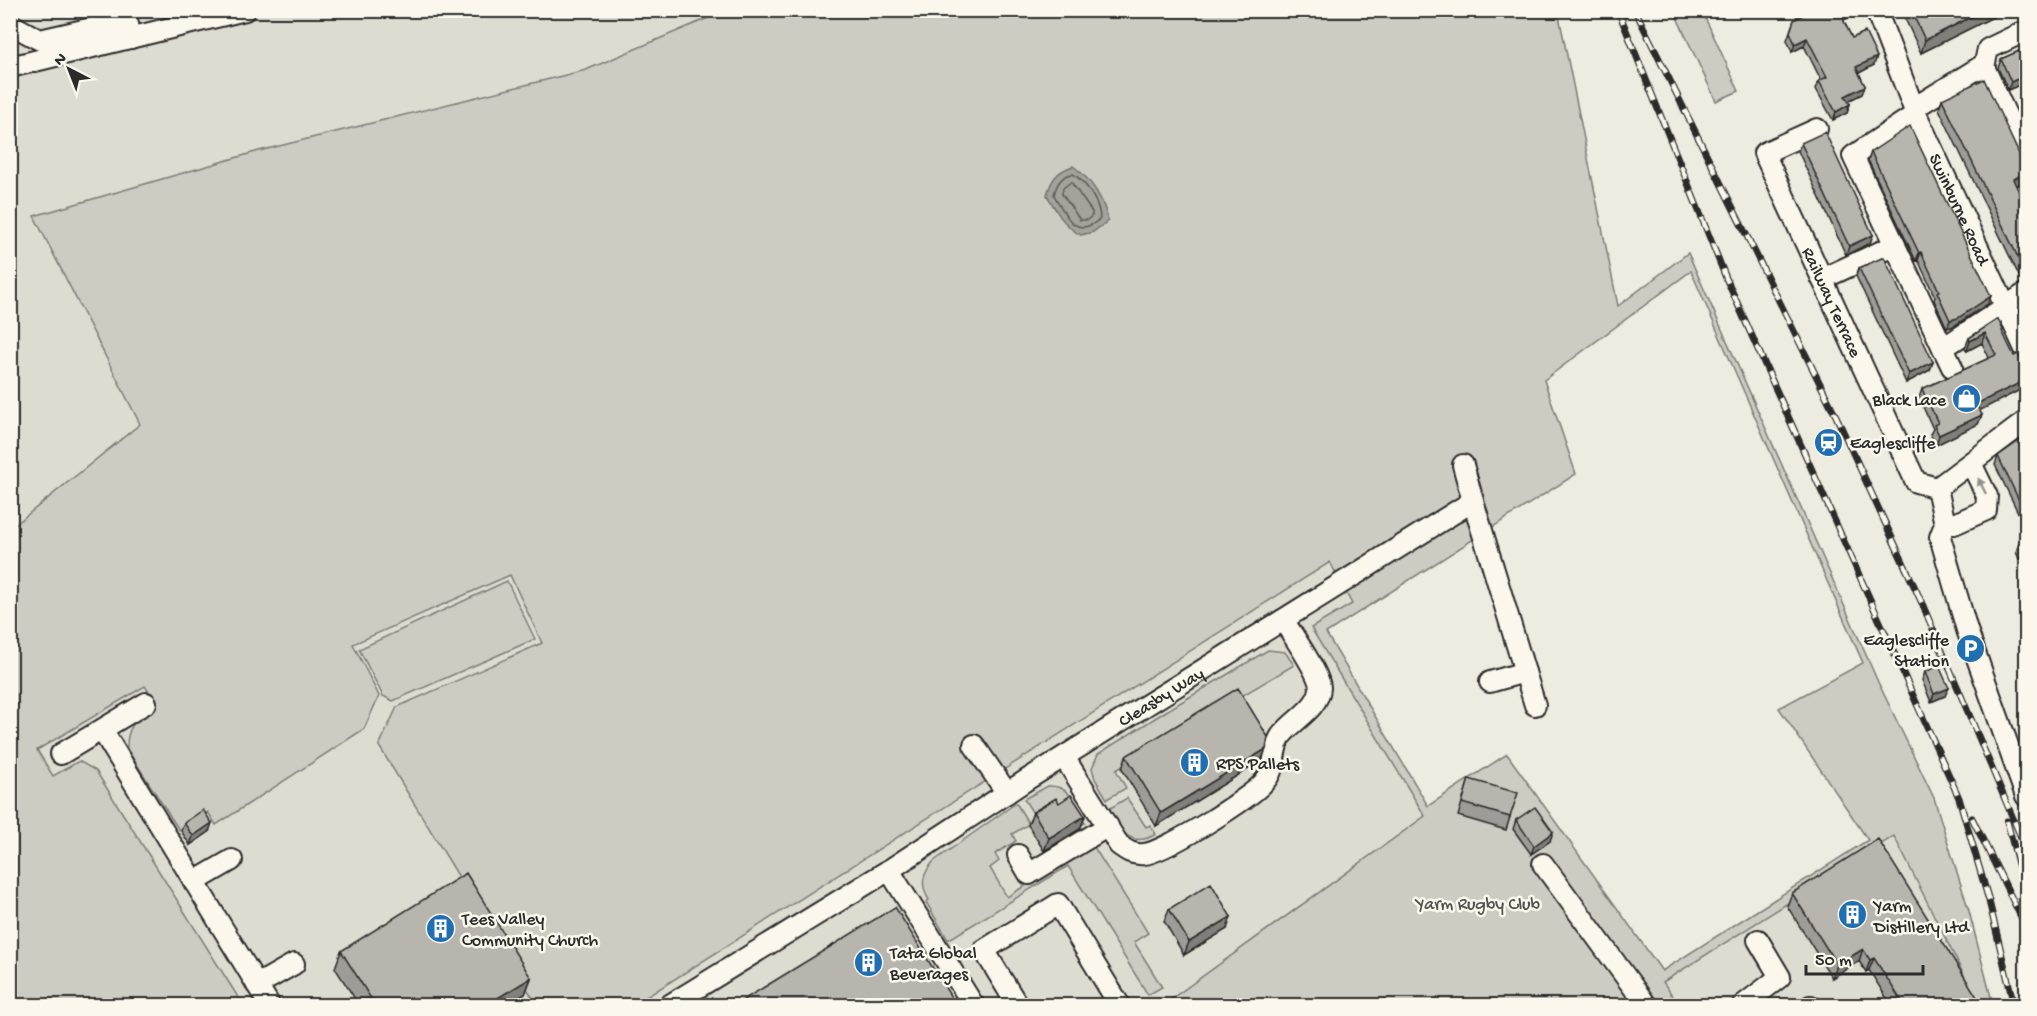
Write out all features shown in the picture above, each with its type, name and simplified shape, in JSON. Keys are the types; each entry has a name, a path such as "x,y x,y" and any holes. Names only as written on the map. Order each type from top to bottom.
{"street":[{"path":"10,67 244,10"},
{"name":"Swinburne Road","path":"1876,10 1915,111 2026,351"},
{"path":"10,24 40,40 127,20 131,38"},
{"path":"2021,33 1988,49 1984,67 2026,158"},
{"path":"1952,367 1853,156 1915,111 1980,67 1984,67"},
{"name":"Railway Terrace","path":"1817,129 1764,153 1916,482 1937,488"},
{"path":"1822,279 1895,245"},
{"path":"1943,348 2026,293"},
{"path":"2026,421 1937,488 1945,524 1940,537 1967,630 2026,796"},
{"path":"1945,524 1954,524 1986,510 1987,496 1971,463"},
{"path":"1463,465 1535,705"},
{"name":"Cleasby Way","path":"668,1005 889,870 1007,793 1473,501"},
{"path":"1064,757 1119,845 1130,853 1144,854 1163,849 1248,796 1265,782 1275,764 1275,750 1280,738 1294,721 1312,706 1319,694 1320,685 1316,674 1283,620"},
{"path":"1490,682 1525,672"},
{"path":"61,754 146,703"},
{"path":"102,730 270,1005"},
{"path":"974,745 1007,793"},
{"path":"1018,855 1029,874 1108,826"},
{"path":"194,882 232,860"},
{"path":"1543,864 1647,1005"},
{"path":"889,870 974,1005"},
{"path":"1018,1005 984,950 1058,904 1120,1005"},
{"path":"1742,1005 1780,977 1758,940"},
{"path":"257,985 294,964"}],"shaded area":[{"path":"11,11 727,11 586,70 259,151 35,216 140,424 11,528"},
{"path":"1330,562 1352,604 1311,628 1426,816 1167,1002 1169,1005 634,1006"},
{"path":"510,575 542,643 397,707 379,746 537,1005 243,1005 96,771 79,761 53,776 37,750 146,686 157,704 133,724 127,749 145,775 353,645"},
{"path":"1895,836 1979,1005 1679,1005 1662,983"}],"green space":[{"name":"Yarm Rugby Club","path":"727,10 1558,11 1618,306 1688,253 1878,682 1934,798 1969,911 1993,1005 1979,1005 1894,836 1663,982 1679,1005 1169,1005 1167,1002 1425,816 1311,628 1352,604 1330,562 634,1005 537,1005 379,746 397,707 542,643 510,575 353,644 379,696 364,729 216,825 208,812 179,830 127,749 131,727 157,704 145,686 37,750 53,776 79,761 96,771 243,1005 11,1006 11,528 140,424 34,216 259,151 586,70","holes":["1691,271 1863,663 1779,708 1868,840 1662,971 1507,754 1428,806 1326,633 1576,474 1544,380"]},
{"path":"1674,11 1702,11 1739,91 1716,101"},
{"path":"507,581 535,639 393,701 383,696 359,649"},
{"path":"1268,650 1285,652 1294,665 1116,770 1126,788 1107,799 1095,779 1092,768 1098,754"},
{"path":"1048,786 1055,786 1069,794 1082,813 1080,815 1085,823 1080,826 1036,818 1024,799"},
{"path":"1127,798 1146,827 1150,825 1156,834 1139,840 1121,830 1107,810"},
{"path":"1016,803 1029,824 1012,834 1016,841 995,854 999,861 990,868 1007,897 1092,844 1148,933 1134,942 1162,987 1148,995 1068,866 948,940 926,902 929,900 923,884 927,870 934,861"}],"water":[{"path":"1073,166 1096,190 1108,221 1093,232 1081,235 1065,223 1047,195 1056,177"}],"building":[{"path":"1801,10 1849,10 1841,15 1852,38 1865,32 1877,57 1856,67 1865,86 1845,96 1850,104 1836,112 1819,81 1827,77 1807,38 1795,44 1790,32 1794,20 1803,15"},
{"path":"1911,10 1985,10 1925,40"},
{"path":"2026,48 2026,75 2011,82 2001,59"},
{"path":"1984,79 2026,169 2026,173 2013,179 2026,207 2026,272 1942,99"},
{"path":"1910,126 1991,296 1958,318 1950,320 1921,252 1919,253 1871,152"},
{"path":"1825,132 1873,235 1849,246 1801,143"},
{"path":"1884,257 1933,362 1909,374 1859,268"},
{"path":"1998,319 2014,356 2018,354 2026,371 2026,380 1976,404 1982,415 1939,435 1934,425 1938,423 1922,389 1996,355 1985,333 1970,341 1969,338"},
{"path":"2026,436 2026,515 1998,456"},
{"path":"2026,540 2026,560 2019,543"},
{"path":"1939,666 1949,688 1934,694 1925,672"},
{"name":"RPS Pallets","path":"1238,688 1268,737 1266,749 1161,813 1126,756"},
{"path":"1469,779 1518,793 1510,817 1462,803"},
{"path":"1071,795 1085,816 1049,838 1033,812 1056,798 1059,803"},
{"path":"1535,807 1553,832 1534,846 1516,820"},
{"path":"203,810 212,823 193,836 184,823"},
{"path":"1878,839 1982,1005 1904,1005 1874,958 1870,960 1863,949 1837,965 1792,893"},
{"name":"Tees Valley Community Church","path":"466,873 531,978 486,1005 375,1005 341,951"},
{"path":"1211,883 1231,917 1189,942 1169,909"},
{"name":"Tata Global Beverages","path":"895,907 956,1005 735,1005"}],"railway":[{"path":"1618,10 1726,278 1959,798 1989,901 2014,1006"},
{"path":"1635,10 1836,416 1921,601 2026,849"},
{"path":"1972,818 2026,927"},
{"path":"2007,821 2026,894"}],"place":[{"name":"Black Lace","path":"1967,399"},
{"name":"Eaglescliffe","path":"1829,442"},
{"name":"Eaglescliffe Station","path":"1970,649"},
{"name":"RPS Pallets","path":"1195,763"},
{"name":"Yarm Distillery Ltd","path":"1853,915"},
{"name":"Tees Valley Community Church","path":"441,928"},
{"name":"Tata Global Beverages","path":"869,962"}]}
